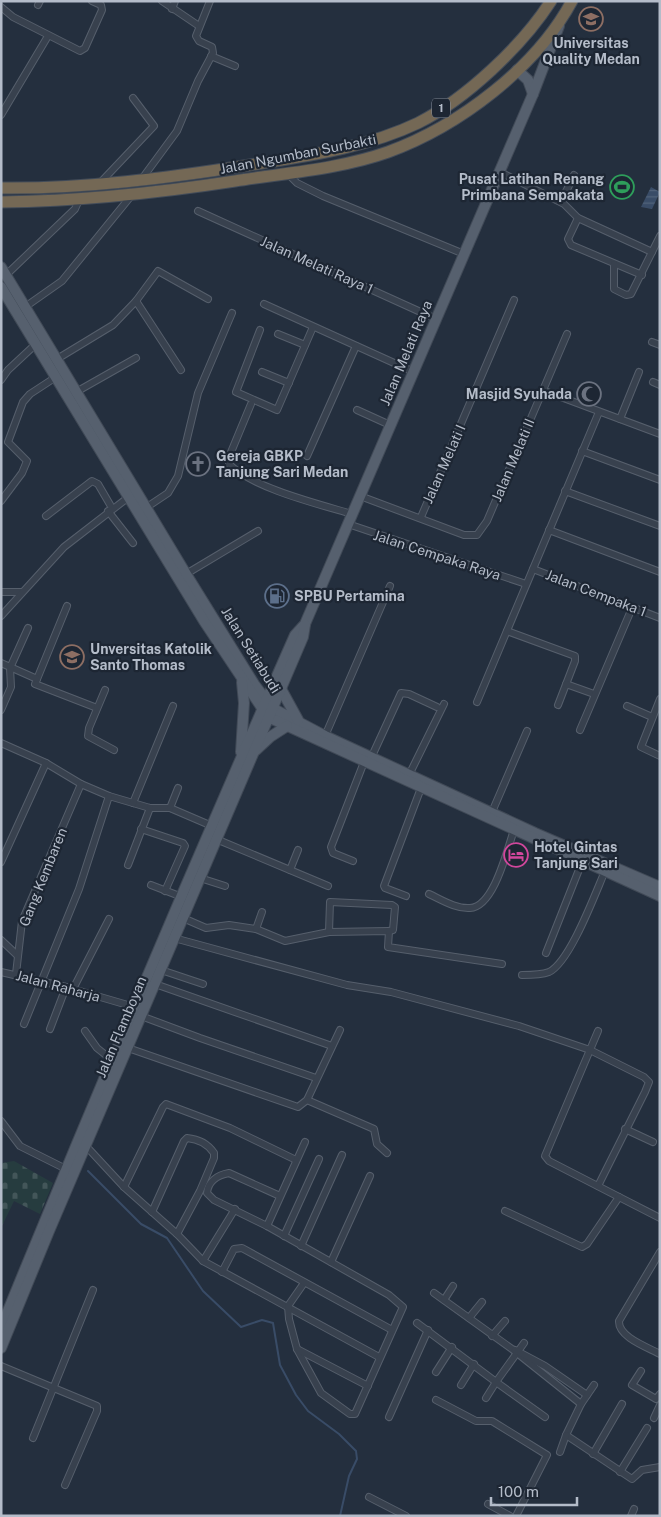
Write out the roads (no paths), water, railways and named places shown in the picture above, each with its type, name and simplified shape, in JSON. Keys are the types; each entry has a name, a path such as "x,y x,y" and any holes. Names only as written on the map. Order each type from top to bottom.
{"highway":[{"name":"Jalan Ngumban Surbakti","path":"1,188 141,180 296,158 382,137 419,122 454,99 491,70 515,48 551,1"},
{"name":"Jalan Ngumban Surbakti","path":"1,202 79,200 131,196 332,166 386,152 420,138 468,109 517,70 540,48 559,24 572,1"},
{"path":"293,172 296,158"}],"main road":[{"name":"Jalan Melati Raya","path":"267,709 280,688 303,638 305,624 534,94 559,24"},
{"path":"517,70 528,80 534,94"},
{"name":"Jalan Setiabudi","path":"4,271 53,361 56,377 133,494 147,508 186,574 213,614 267,709 300,723 421,788 660,896"},
{"name":"Jalan Setiabudi","path":"1,287 5,301 76,392 204,621 242,680 267,709 287,726 368,759 410,773 660,887"},
{"path":"204,621 213,614"},
{"name":"Jalan Melati Raya","path":"267,709 276,678 296,635 305,624"},
{"path":"254,684 265,683 276,678"},
{"path":"240,761 244,703 242,680"},
{"path":"280,688 300,723"},
{"name":"Jalan Flamboyan","path":"77,1155 86,1146 128,1048 182,897 212,826 227,803 252,753 267,709"},
{"name":"Jalan Flamboyan","path":"1,1348 15,1304 69,1170 77,1155 112,1060 155,984 216,839 240,761 267,709"},
{"path":"252,753 270,737 287,726"},
{"name":"Jalan Flamboyan","path":"1,1328 15,1304"}],"street":[{"path":"1,7 13,18 75,50 84,51 102,10 101,6 92,1"},
{"path":"162,1 199,26"},
{"path":"172,9 175,1"},
{"path":"141,180 177,131 211,56 212,47 199,41 196,36 210,1"},
{"path":"1,115 48,36"},
{"path":"211,56 235,66"},
{"path":"100,183 154,126 133,98"},
{"path":"293,172 297,183 323,196 464,254"},
{"path":"500,172 561,202 578,218 652,252"},
{"path":"561,202 574,176"},
{"path":"24,308 62,281 131,196"},
{"path":"4,271 75,208 79,200"},
{"name":"Jalan Melati Raya 1","path":"198,211 436,319"},
{"path":"578,218 568,239 571,245 642,275"},
{"path":"614,264 614,289 626,295 635,290 660,236"},
{"path":"53,361 113,325 136,301 158,270 208,299"},
{"name":"Jalan Melati I","path":"421,517 514,300"},
{"path":"136,301 181,370"},
{"path":"264,304 414,372"},
{"path":"147,508 168,493 178,476 198,393 232,313"},
{"path":"260,330 236,392 277,410 313,327"},
{"path":"278,334 305,345"},
{"name":"Jalan Melati II","path":"421,517 464,535 477,535 481,530 487,521 566,334"},
{"path":"652,342 660,345"},
{"path":"1,380 8,370 37,343"},
{"path":"307,456 356,346"},
{"path":"76,392 136,358"},
{"path":"262,372 289,383"},
{"path":"620,419 640,372"},
{"path":"1,501 26,467 25,458 11,447 8,442 23,402 30,394 56,377"},
{"path":"652,382 660,385"},
{"path":"542,390 660,434"},
{"name":"Jalan Cempaka Raya","path":"251,404 229,457 228,464 247,477 350,519 526,584"},
{"path":"356,410 390,425"},
{"path":"476,702 599,412"},
{"path":"582,451 660,480"},
{"path":"46,516 92,481 98,484 110,509 133,542"},
{"path":"565,491 660,526"},
{"path":"1,616 64,547 110,509 133,494"},
{"path":"360,496 421,517"},
{"path":"549,530 660,572"},
{"path":"186,574 258,532"},
{"name":"Jalan Cempaka 1","path":"532,569 660,618"},
{"path":"325,736 360,651 390,586"},
{"path":"2,592 21,592"},
{"path":"67,606 36,685 98,708"},
{"path":"580,730 632,608"},
{"path":"1,710 11,687 10,668 28,628"},
{"path":"507,630 575,656 576,661 558,704"},
{"path":"1,663 37,679"},
{"path":"566,684 594,694"},
{"path":"105,690 89,728 88,736 114,750"},
{"path":"352,861 332,853 331,847 368,759 401,693 409,694 437,707"},
{"path":"660,699 641,747 660,756"},
{"path":"410,773 444,704"},
{"path":"133,803 173,706"},
{"path":"627,706 652,717"},
{"path":"492,812 527,731"},
{"path":"1,743 46,763 81,784 109,796 150,808 170,808 212,826"},
{"path":"1,862 46,763"},
{"name":"Gang Kembaren","path":"16,974 22,921 81,784"},
{"path":"170,808 178,788"},
{"path":"406,896 384,886 421,788"},
{"path":"24,1024 79,890 109,796"},
{"path":"128,865 150,808"},
{"path":"141,829 180,842 185,846 165,890"},
{"path":"429,894 460,907 475,908 489,896 514,830"},
{"path":"216,839 328,886"},
{"path":"290,870 298,850"},
{"path":"546,953 582,862"},
{"path":"522,975 544,973 558,965 579,931 605,871"},
{"path":"200,878 224,886"},
{"path":"152,885 182,897"},
{"path":"183,918 206,928 229,925 256,929 285,941 329,932 393,930 395,907 392,904 330,902 329,932"},
{"path":"256,929 262,912"},
{"path":"50,1029 69,988 109,919"},
{"path":"389,931 388,947 502,964"},
{"path":"174,938 348,985 391,992 519,1026 590,1050 644,1077 649,1082 598,1186"},
{"path":"1,940 18,955"},
{"path":"161,970 203,984"},
{"name":"Jalan Raharja","path":"1,972 69,988 140,1011 200,1038 316,1078"},
{"path":"155,984 332,1046"},
{"path":"128,1048 295,1107 302,1105 307,1100 340,1030"},
{"path":"86,1031 97,1048 112,1060"},
{"path":"598,1031 544,1156 548,1161 660,1218"},
{"path":"307,1100 374,1129 378,1144 387,1152"},
{"path":"124,1188 162,1107 166,1104 230,1128 296,1160"},
{"path":"1,1121 20,1146 69,1170"},
{"path":"625,1129 653,1142"},
{"path":"152,1212 187,1138 196,1139 210,1147 214,1153 214,1158 200,1191 177,1234"},
{"path":"268,1226 305,1142"},
{"path":"86,1146 124,1188 177,1234 203,1261 379,1357"},
{"path":"301,1246 342,1155"},
{"path":"284,1236 319,1159"},
{"path":"207,1193 208,1186 212,1180 229,1173 280,1196"},
{"path":"331,1262 370,1176"},
{"path":"200,1191 207,1193 214,1200 268,1226 389,1295 401,1304 402,1310 379,1357 358,1411 354,1414 350,1414 321,1393 297,1349 288,1309 290,1301 304,1283"},
{"path":"505,1211 568,1242 584,1246 619,1197"},
{"path":"203,1261 235,1210"},
{"path":"222,1272 234,1249 238,1247 392,1330"},
{"path":"660,1252 618,1325 624,1334 660,1354"},
{"path":"444,1300 453,1286"},
{"path":"34,1438 53,1386 93,1290"},
{"path":"434,1293 492,1336 587,1395"},
{"path":"469,1318 482,1302"},
{"path":"492,1336 505,1321"},
{"path":"417,1323 545,1417"},
{"path":"389,1418 428,1330"},
{"path":"486,1398 515,1351 524,1343"},
{"path":"436,1372 452,1347"},
{"path":"297,1349 368,1386"},
{"path":"515,1351 581,1404"},
{"path":"461,1385 474,1364"},
{"path":"1,1366 95,1404 97,1408 65,1485"},
{"path":"641,1370 632,1385 656,1399 660,1394"},
{"path":"560,1452 581,1404 594,1385"},
{"path":"436,1400 476,1421 492,1420 547,1455 516,1516"},
{"path":"594,1454 622,1404"},
{"path":"654,1418 660,1405"},
{"path":"620,1472 647,1428"},
{"path":"566,1435 632,1479 642,1470 660,1467"},
{"path":"369,1497 406,1516"},
{"path":"488,1504 510,1516"},
{"path":"631,1516 634,1509"}],"water":[{"path":"651,187 660,192 652,209 641,207"}],"waterway":[{"path":"88,1171 141,1224 167,1238 203,1291 241,1327 262,1320 273,1323 280,1365 296,1395 308,1411 339,1434 356,1451 357,1459 349,1476 340,1516"}],"place":[{"name":"Universitas Quality Medan","path":"591,19"},
{"name":"Pusat Latihan Renang Primbana Sempakata","path":"622,187"},
{"name":"Masjid Syuhada","path":"589,394"},
{"name":"Gereja GBKP Tanjung Sari Medan","path":"198,464"},
{"name":"SPBU Pertamina","path":"277,596"},
{"name":"Unversitas Katolik Santo Thomas","path":"72,657"},
{"name":"Hotel Gintas Tanjung Sari","path":"516,855"}]}
